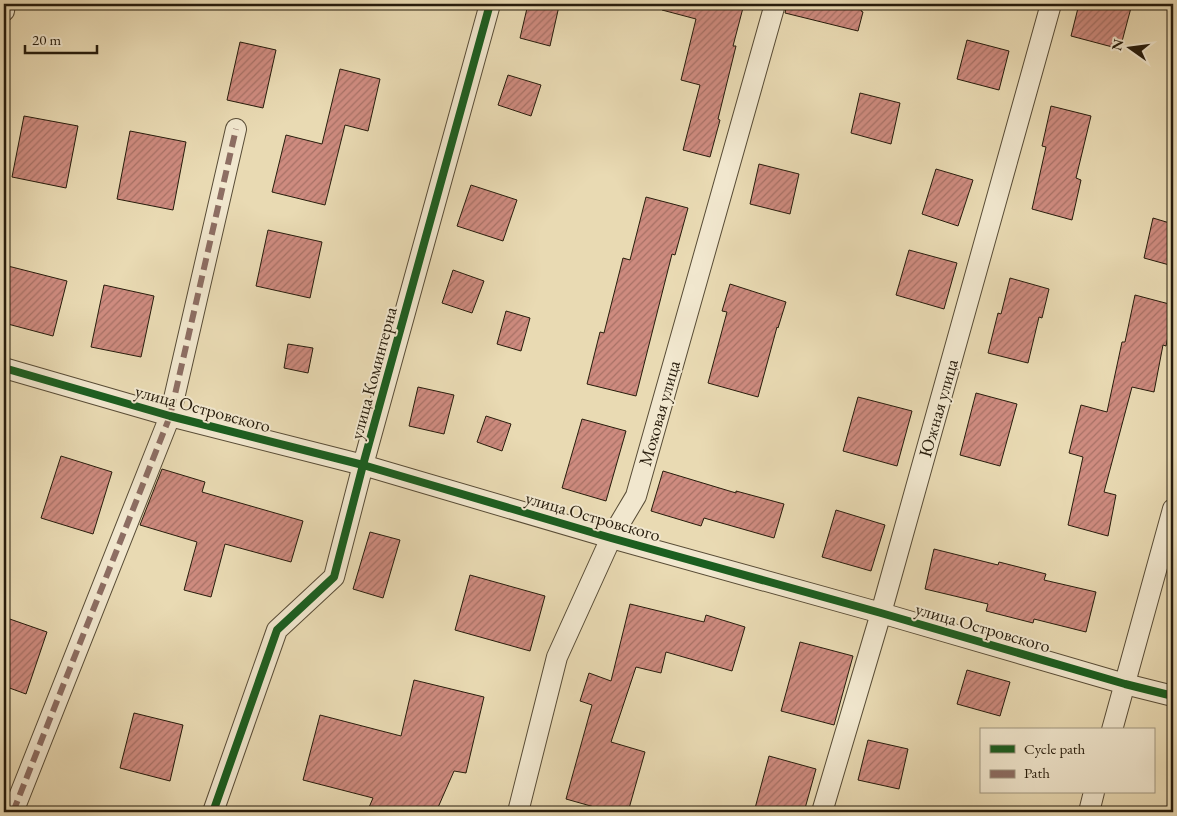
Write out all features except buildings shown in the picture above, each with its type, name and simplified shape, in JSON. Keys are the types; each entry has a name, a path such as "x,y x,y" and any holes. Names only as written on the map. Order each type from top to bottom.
{"street":[{"path":"4,11 5,4"},
{"name":"улица Коминтерна","path":"214,812 276,630 334,577 490,4"},
{"name":"Моховая улица","path":"518,812 557,657 611,538 636,496 774,4"},
{"name":"Южная улица","path":"822,812 881,613 1051,4"},
{"path":"13,812 170,416 236,130"},
{"name":"улица Островского","path":"4,368 170,416 363,465 611,538 1173,696"},
{"path":"1113,728 1173,509"},
{"path":"1089,812 1094,794"}],"marked path":[{"path":"13,812 170,416 236,129"}],"cycle path":[{"path":"213,812 277,630 334,577 490,4"},
{"path":"4,368 170,416 363,465 611,538 1173,696"}]}
